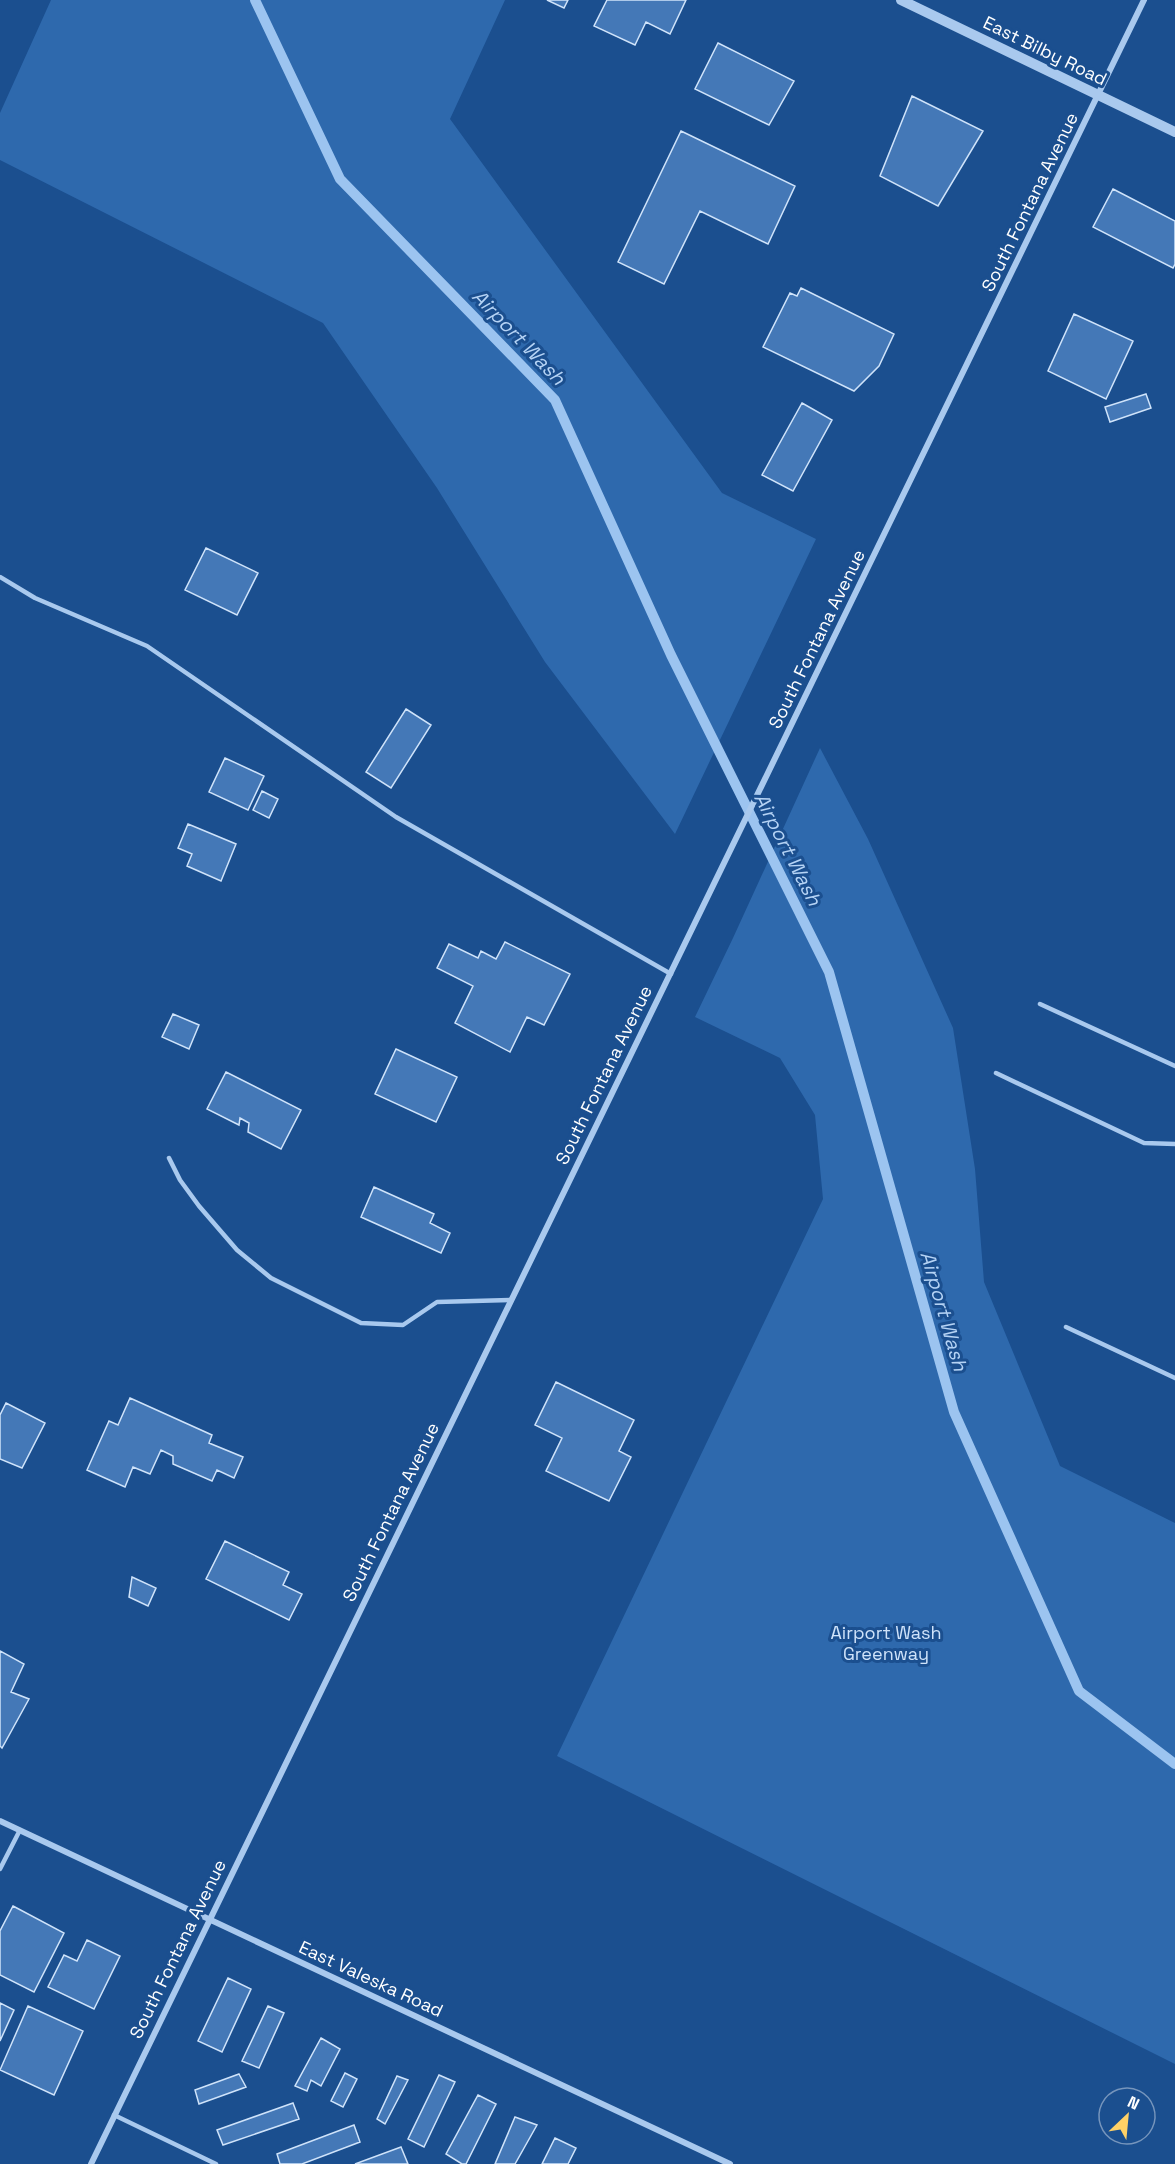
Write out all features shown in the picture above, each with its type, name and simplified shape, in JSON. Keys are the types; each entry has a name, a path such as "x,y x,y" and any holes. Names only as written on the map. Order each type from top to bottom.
{"street":[{"name":"South Fontana Avenue","path":"91,2164 1144,0"},
{"name":"East Bilby Road","path":"906,1 1175,132"},
{"name":"East Valeska Road","path":"0,1821 730,2164"}],"lane":[{"path":"0,577 35,598 147,646 396,818 670,974"},
{"path":"1040,1004 1175,1066"},
{"path":"996,1073 1144,1143 1175,1144"},
{"path":"170,1158 180,1180 237,1250 271,1278 361,1323 403,1324 437,1302 512,1300"},
{"path":"1066,1327 1175,1378"},
{"path":"0,1869 20,1830"},
{"path":"114,2115 216,2164"}],"green space":[{"path":"51,0 505,0 450,119 722,493 816,539 675,834 545,662 437,488 323,323 0,160 0,113"},
{"name":"Airport Wash Greenway","path":"820,748 868,839 953,1028 975,1169 984,1282 1060,1466 1175,1523 1175,2064 557,1756 823,1199 815,1115 780,1058 695,1017"}],"building":[{"path":"547,0 568,0 564,8"},
{"path":"607,0 686,0 670,34 646,22 635,45 594,26"},
{"path":"718,43 794,81 769,125 695,89"},
{"path":"912,96 983,131 938,206 880,176"},
{"path":"681,131 795,186 768,244 700,211 664,284 618,262"},
{"path":"1113,189 1175,221 1175,264 1173,268 1093,227"},
{"path":"801,288 894,334 879,366 854,391 763,347 790,293 797,296"},
{"path":"1074,314 1133,341 1106,399 1048,371"},
{"path":"1146,394 1151,408 1110,422 1105,407"},
{"path":"802,403 832,420 793,491 762,475"},
{"path":"206,548 258,573 237,615 185,590"},
{"path":"406,709 431,725 391,788 366,772"},
{"path":"225,758 264,776 248,810 209,792"},
{"path":"262,791 278,799 269,818 253,810"},
{"path":"188,824 236,844 221,881 187,866 192,854 178,848"},
{"path":"505,942 570,974 544,1025 527,1017 510,1052 455,1023 473,986 437,968 449,944 478,958 481,951 496,959"},
{"path":"173,1014 199,1025 189,1049 162,1037"},
{"path":"396,1049 457,1077 436,1122 375,1094"},
{"path":"226,1072 301,1110 281,1149 248,1132 249,1123 240,1118 239,1125 207,1109"},
{"path":"374,1187 434,1214 430,1223 450,1233 441,1253 361,1217"},
{"path":"556,1382 634,1420 619,1451 631,1457 609,1501 546,1471 562,1438 535,1425"},
{"path":"130,1398 212,1435 209,1443 243,1457 234,1478 217,1470 212,1481 173,1464 173,1456 161,1450 150,1474 133,1467 125,1487 87,1470 109,1421 118,1425"},
{"path":"6,1403 45,1423 22,1468 0,1459 0,1415"},
{"path":"225,1541 289,1572 283,1585 302,1594 289,1620 206,1579"},
{"path":"132,1577 156,1588 148,1606 129,1597"},
{"path":"0,1651 24,1664 11,1692 29,1699 2,1748 0,1746"},
{"path":"13,1906 64,1933 34,1992 0,1975 0,1931"},
{"path":"87,1940 120,1956 94,2009 48,1987 64,1955 77,1961"},
{"path":"228,1978 251,1989 222,2052 198,2041"},
{"path":"0,2003 14,2010 0,2041"},
{"path":"28,2006 83,2031 54,2095 0,2070"},
{"path":"268,2006 284,2013 259,2068 242,2061"},
{"path":"321,2038 340,2049 321,2086 311,2080 307,2091 295,2086"},
{"path":"345,2073 357,2079 343,2107 331,2101"},
{"path":"239,2074 246,2087 199,2104 195,2090"},
{"path":"439,2075 455,2082 424,2147 408,2139"},
{"path":"397,2076 408,2080 385,2124 377,2119"},
{"path":"478,2095 496,2104 466,2164 462,2164 446,2154"},
{"path":"293,2103 299,2119 223,2145 217,2130"},
{"path":"515,2117 537,2125 515,2164 495,2164"},
{"path":"354,2125 360,2142 302,2164 280,2164 277,2154"},
{"path":"555,2138 576,2148 568,2164 542,2164"},
{"path":"401,2147 408,2164 355,2164"}],"waterway":[{"name":"Airport Wash","path":"255,0 340,179 555,400 671,655 829,972 954,1412 1079,1691 1175,1764"}]}
